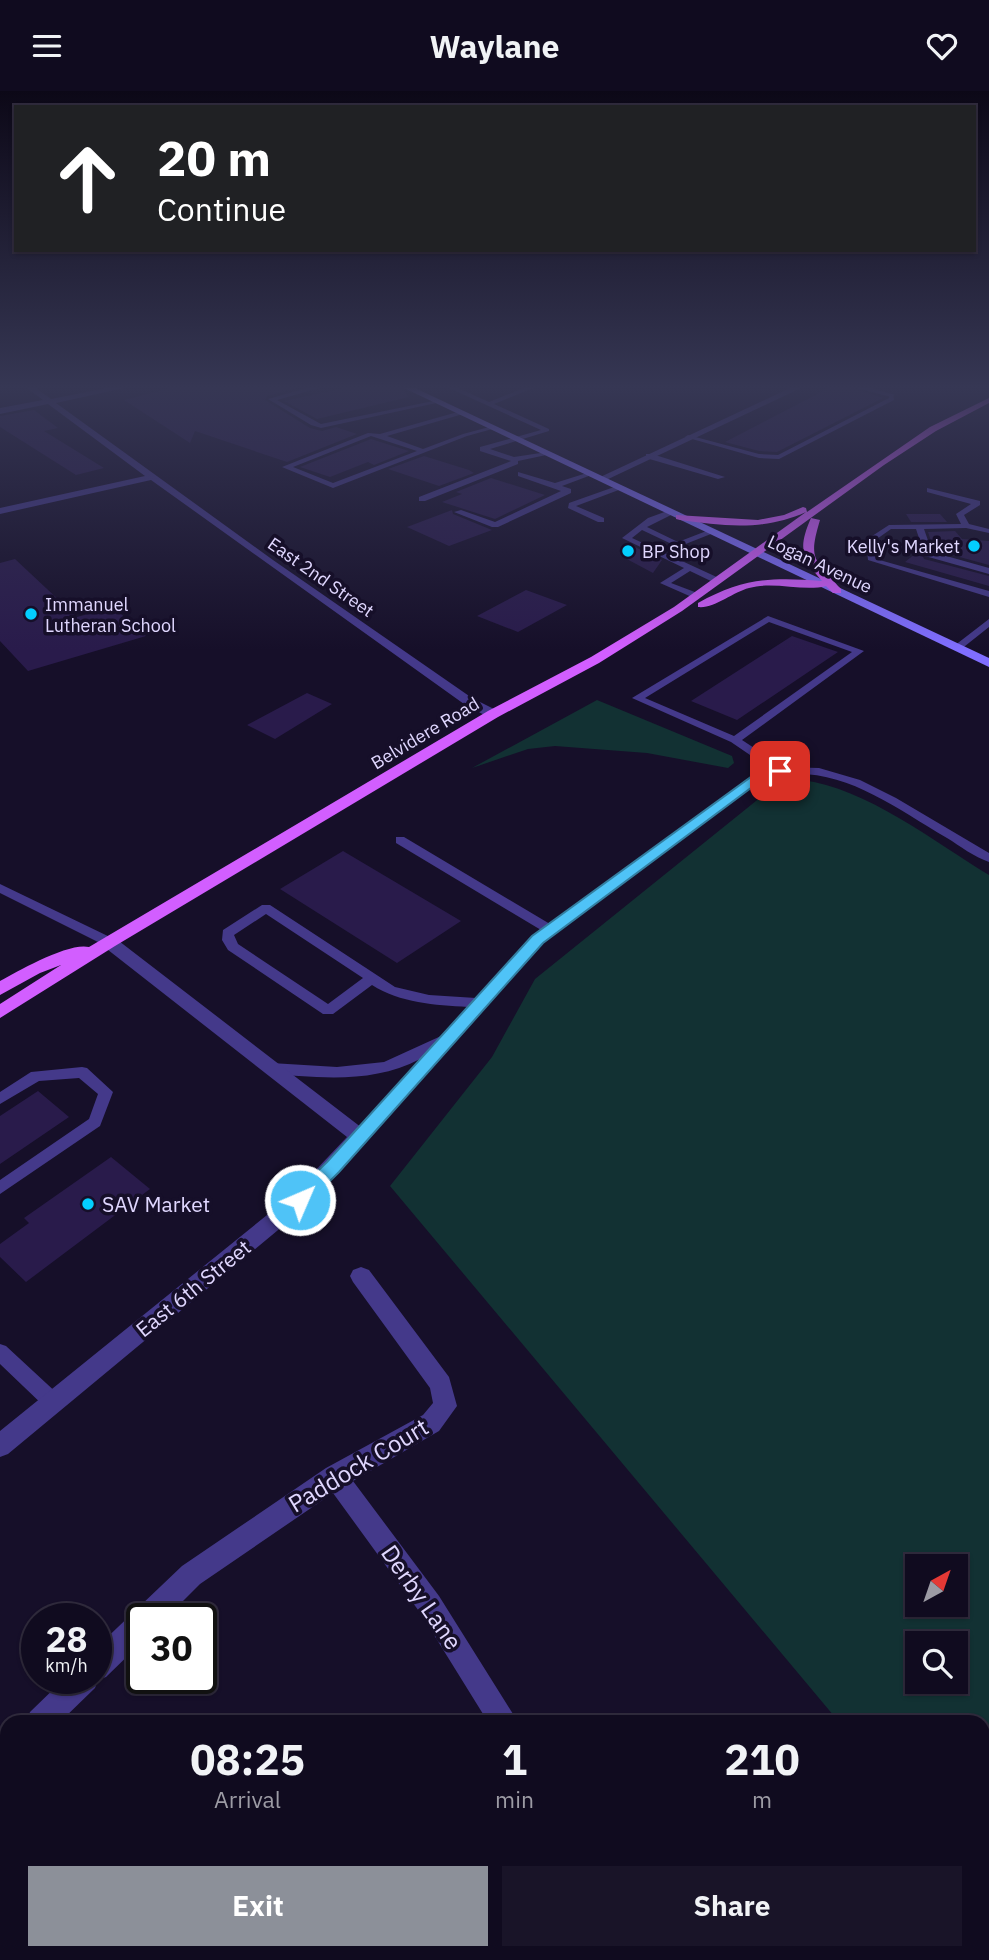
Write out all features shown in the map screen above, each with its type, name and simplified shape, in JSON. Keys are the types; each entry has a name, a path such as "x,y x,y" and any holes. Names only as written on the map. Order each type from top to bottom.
{"main road":[{"name":"Logan Avenue","path":"593,475 989,663"},
{"path":"758,554 865,475"},
{"path":"758,554 876,480"},
{"path":"675,514 745,524 770,523 784,520 815,503 835,496"},
{"path":"815,520 807,547 810,561 837,591"},
{"name":"Belvidere Road","path":"0,1012 109,942 493,714 595,660 758,554"},
{"path":"650,626 686,613 731,588 748,583 773,581 822,584"},
{"name":"Belvidere Road","path":"0,989 34,969 109,942"}],"street":[{"name":"East 2nd Street","path":"150,475 468,701 493,714"},
{"path":"601,479 609,475"},
{"path":"0,511 152,477"},
{"path":"109,942 359,1136"},
{"name":"East 6th Street","path":"0,1446 300,1200 359,1136"},
{"name":"Paddock Court","path":"162,1603 191,1575 335,1476 431,1423 445,1406 441,1384 361,1276"},
{"name":"Derby Lane","path":"335,1476 430,1605 500,1715"},
{"path":"112,1652 126,1638"},
{"path":"47,1715 69,1694"}],"lane":[{"path":"306,475 333,486 361,475"},
{"path":"422,499 482,475"},
{"path":"458,512 495,526 568,491 524,475"},
{"path":"555,486 586,475"},
{"path":"715,475 721,477"},
{"path":"601,520 572,508 572,505 620,488"},
{"path":"930,490 978,503 960,514 966,526"},
{"path":"675,514 651,520 626,538 718,581"},
{"path":"919,526 928,554 989,571"},
{"path":"989,531 966,526 889,527 870,540 872,560 989,594"},
{"path":"641,527 678,545 712,532"},
{"path":"668,559 679,553 678,545"},
{"path":"690,568 664,583 697,596"},
{"path":"735,740 859,651 768,619 637,698 735,740 780,771"},
{"path":"957,648 989,622"},
{"path":"359,1136 537,939 759,776 780,771 814,769 851,778 989,858"},
{"path":"400,840 551,930"},
{"path":"0,888 109,942"},
{"path":"372,978 328,1011 233,947 228,940 228,933 233,927 266,908 372,978 390,990 408,996 480,1003"},
{"path":"271,1068 350,1072 382,1068 402,1062 450,1036"},
{"path":"0,1099 36,1076 82,1072 106,1092 95,1122 0,1188"},
{"path":"0,1352 53,1402"}],"green space":[{"path":"597,700 732,756 734,763 728,768 647,753 555,746 528,749 472,768"},
{"path":"802,780 850,793 898,818 989,875 989,1715 833,1715 390,1186 492,1057 535,979 777,784"}],"building":[{"path":"407,475 468,475 439,486"},
{"path":"491,478 545,495 495,519 442,502 462,494 456,492"},
{"path":"452,510 453,514 492,530 449,546 407,527"},
{"path":"906,514 940,514 947,522 911,522"},
{"path":"955,531 962,539 989,541 989,565 934,550 928,532"},
{"path":"633,546 662,560 653,573 623,557"},
{"path":"920,550 924,559 989,576 989,586 905,562"},
{"name":"Immanuel Lutheran School","path":"15,559 77,617 113,607 146,636 28,671 0,641 0,563"},
{"path":"526,590 567,605 518,632 477,616"},
{"path":"792,636 838,652 737,720 691,701"},
{"path":"307,693 332,704 275,739 247,725"},
{"path":"343,851 461,921 397,963 280,889"},
{"path":"38,1091 69,1117 0,1164 0,1116"},
{"name":"SAV Market","path":"111,1157 150,1189 26,1282 0,1257 0,1244 29,1223 24,1218"}],"place":[{"name":"Kelly's Market","path":"974,546"},
{"name":"BP Shop","path":"628,551"},
{"name":"Immanuel Lutheran School","path":"31,614"},
{"name":"SAV Market","path":"88,1204"}],"route":[{"path":"300,1200 333,1167 537,939 759,776 780,771"}]}
